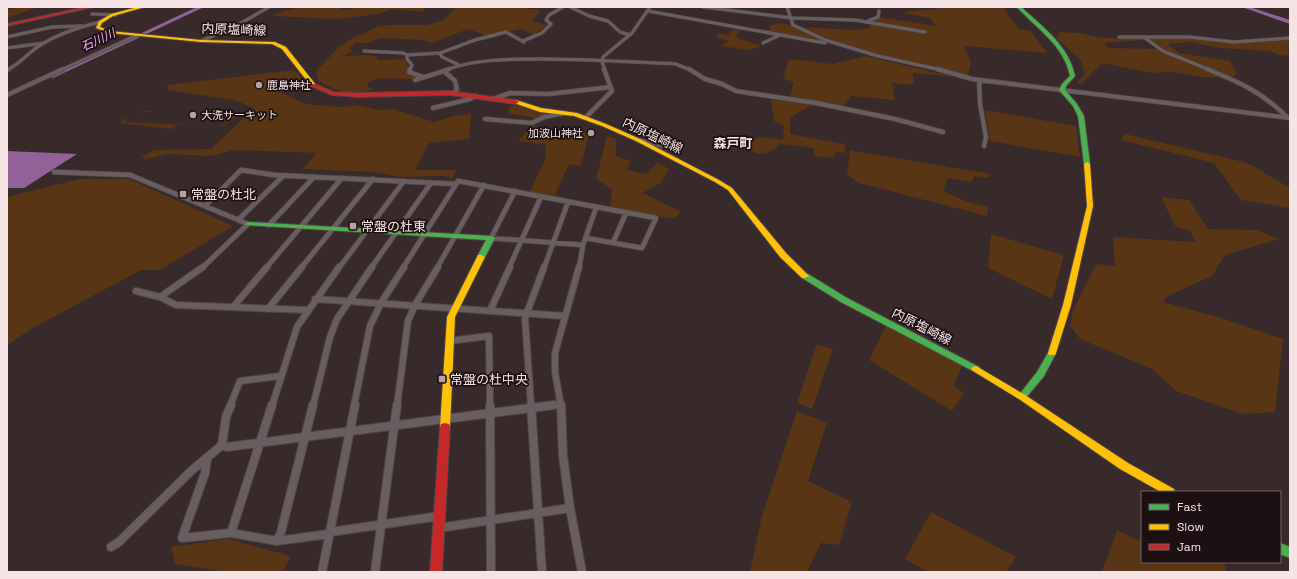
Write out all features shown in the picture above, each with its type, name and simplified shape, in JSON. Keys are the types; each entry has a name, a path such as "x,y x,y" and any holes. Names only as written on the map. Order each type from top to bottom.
{"main road":[{"path":"100,22 116,14 143,7"},
{"path":"1019,7 1059,48 1071,64 1074,72 1073,76 1064,85 1062,90 1075,105 1081,116 1090,188 1090,206 1057,344 1042,374 1034,386 1022,397"},
{"path":"7,25 92,11"},
{"name":"内原塩崎線","path":"100,22 98,28 103,31 201,41 262,41 279,45 284,48 312,84 320,89 332,93 358,95 454,93 472,97 511,100 540,110 586,117 638,140 718,181 730,189 743,203 783,255 796,269 813,281 844,300 960,359 1022,397 1124,466 1168,491"},
{"path":"248,224 491,238 451,317 436,572"},
{"path":"1281,549 1290,554"}],"street":[{"path":"201,41 234,26 269,7"},
{"path":"364,51 403,53 407,55 440,53 475,40 506,32 523,42 545,31 551,24 546,20 549,15 562,7"},
{"path":"570,7 589,16 608,21 620,32 630,35"},
{"path":"586,117 610,93 611,87 602,62 605,55 630,35 650,7"},
{"path":"702,7 789,17 855,20 873,20 879,16 879,11"},
{"path":"787,7 791,24 830,42 878,56 979,80 1289,118"},
{"path":"92,11 116,14"},
{"path":"648,11 779,36 824,43 830,42"},
{"path":"855,20 925,32"},
{"path":"7,48 44,43 85,26 100,22"},
{"path":"7,37 52,27 85,26"},
{"path":"7,95 139,35"},
{"path":"763,43 779,36"},
{"path":"1119,37 1189,37 1234,42 1290,38"},
{"path":"1145,38 1163,51 1248,86 1289,118"},
{"path":"7,70 16,66 44,43"},
{"path":"440,53 442,57 458,64"},
{"path":"407,55 407,59 412,64 409,72 423,77"},
{"path":"415,80 444,71 458,64 475,62 541,59 681,65 705,78 736,91 816,103 895,119 943,132"},
{"path":"444,71 457,83 457,88 454,93"},
{"path":"979,80 980,104 986,137 984,146"},
{"path":"496,98 510,93 537,94 611,87"},
{"path":"433,108 472,97 472,104"},
{"path":"485,119 532,123 544,117 566,113"},
{"path":"638,140 674,148"},
{"path":"206,206 242,170 283,176 456,184"},
{"path":"54,172 130,175 248,224 198,272 160,297"},
{"path":"238,220 283,176"},
{"path":"269,225 314,177"},
{"path":"233,307 342,178"},
{"path":"268,309 373,179"},
{"path":"232,533 293,336 307,310 404,181"},
{"path":"322,572 368,334 373,319 381,303 458,181 656,218 642,248 586,238"},
{"path":"277,541 281,532 330,337 337,319 431,183"},
{"path":"375,572 406,328 415,305 484,185"},
{"path":"515,191 491,238 583,245"},
{"path":"490,311 541,197"},
{"path":"542,572 525,318 568,202"},
{"path":"582,572 579,547 570,508 560,404 555,372 555,353 577,278 583,245 596,208"},
{"path":"613,243 626,213"},
{"path":"136,291 160,297 176,305 307,310"},
{"path":"315,299 565,316"},
{"path":"449,341 488,336 491,572"},
{"path":"111,547 119,542 191,471 222,445 226,417 240,381 281,376"},
{"path":"222,445 227,447 260,443 560,404"},
{"path":"207,459 205,472 182,538 232,533 277,541 440,516"},
{"path":"439,528 570,508"}],"shaded area":[{"path":"21,7 39,7 7,18 7,10"},
{"path":"301,7 340,7 343,10 365,7 425,7 423,12 393,9 379,14 336,19 273,16 280,12"},
{"path":"457,7 512,7 541,10 532,21 547,25 534,35 521,29 487,36 468,29 432,43 423,40 380,38 368,43 355,43 350,48 352,51 344,56 370,55 377,57 378,60 404,59 408,66 408,72 415,76 414,79 385,78 374,80 368,82 368,87 374,89 359,92 345,92 332,88 318,81 316,71 339,47 354,37 376,27 388,25 427,25 443,20"},
{"path":"934,7 1003,7 1017,25 1018,29 1031,31 1047,53 964,46 971,63 968,76 860,50 818,36 798,27 857,30 868,28 879,17 935,26 931,18 902,13 938,9"},
{"path":"780,23 791,25 827,42 766,33 770,29 769,26"},
{"path":"733,29 741,31 736,37 761,46 750,50 720,46 729,41 715,37 720,33 728,35"},
{"path":"1059,32 1079,33 1104,38 1140,38 1145,40 1104,43 1108,48 1156,49 1223,77 1203,77 1172,72 1152,73 1102,63 1081,84 1076,83 1085,75 1080,59 1056,38"},
{"path":"1185,37 1234,43 1290,39 1290,50 1287,51 1290,56 1279,55 1269,51 1219,48 1191,42 1168,44 1179,53 1230,61 1237,73 1232,77 1176,56 1156,45 1150,39"},
{"path":"865,56 955,77 913,73 914,85 892,83 895,100 852,96 844,106 790,96 794,82 783,79 789,59 833,64"},
{"path":"295,70 302,79 280,87 282,93 303,103 344,107 356,105 378,110 393,109 434,122 453,116 471,114 469,139 429,143 415,170 456,170 452,179 445,176 399,177 374,172 303,169 316,153 234,150 211,156 168,154 146,159 141,157 154,150 211,149 254,108 234,100 168,90 167,85"},
{"path":"771,100 813,104 790,118 790,134 844,144 846,153 836,152 833,158 814,156 814,148 780,144 772,151 764,154 759,154 751,150 747,146 755,139 764,137 783,140 784,126 774,121"},
{"path":"518,104 528,109 556,114 552,118 541,121 527,116 509,114 508,107"},
{"path":"985,110 1076,126 1080,157 990,141"},
{"path":"146,111 157,112 144,112 135,114"},
{"path":"222,112 240,114 223,126 216,126 224,124 232,117 223,113 201,114"},
{"path":"130,116 125,122 215,126 178,125 171,129 119,123"},
{"path":"532,125 561,137 575,130 589,134 581,166 569,164 554,197 529,193 545,160 546,145 518,141"},
{"path":"1125,134 1248,163 1290,188 1290,208 1241,200 1214,163 1121,140"},
{"path":"607,136 616,139 616,156 631,161 627,170 646,174 658,163 669,169 662,182 643,193 681,212 674,219 610,207 612,189 596,179"},
{"path":"850,150 990,174 989,178 974,176 971,182 948,178 943,191 968,202 988,207 987,216 859,183 847,175"},
{"path":"7,151 77,154 24,188 7,188"},
{"path":"79,179 129,179 233,226 160,270 141,270 33,328 7,345 7,197"},
{"path":"1161,197 1189,200 1208,229 1257,230 1279,239 1225,255 1212,276 1168,296 1163,302 1218,317 1283,339 1275,412 1243,414 1176,391 1152,369 1080,339 1070,326 1073,310 1096,264 1115,266 1113,237 1196,242 1190,231 1175,226"},
{"path":"991,234 1064,255 1052,299 988,268"},
{"path":"886,326 945,353 962,365 954,386 964,393 952,411 869,360"},
{"path":"817,344 833,349 812,409 797,403"},
{"path":"797,411 827,423 808,481 852,502 839,545 821,543 807,572 750,572 761,520"},
{"path":"931,512 1016,557 1006,572 927,572 905,559"},
{"path":"1117,530 1141,542 1141,563 1224,563 1228,572 1102,572"},
{"path":"228,539 291,556 283,572 228,572 175,564 171,547"}],"waterway":[{"name":"石川川","path":"51,77 201,7"},
{"path":"1245,7 1290,22"}],"traffic: fast":[{"path":"1019,7 1052,38 1066,57 1071,67 1073,76 1064,85 1062,90 1075,105 1081,116 1087,164"},
{"path":"248,224 491,238 481,257"},
{"path":"805,276 844,300 976,369"},
{"path":"1022,397 1041,374 1052,353"},
{"path":"1281,548 1290,553"}],"traffic: slow":[{"path":"143,7 112,15 100,22 98,28 109,32 201,41 273,43 284,48 313,85"},
{"path":"516,102 540,110 575,114 604,125 638,140 717,181 730,189 783,255 805,276"},
{"path":"1052,353 1067,305 1090,206 1087,164"},
{"path":"445,427 451,317 481,257"},
{"path":"976,369 1022,397 1124,466 1168,491"}],"traffic: jam":[{"path":"7,25 91,7"},
{"path":"313,85 332,93 358,95 450,93 516,102"},
{"path":"436,572 445,427"}],"place":[{"name":"鹿島神社","path":"259,85"},
{"name":"大洗サーキット","path":"193,115"},
{"name":"加波山神社","path":"591,133"},
{"name":"常盤の杜北","path":"183,194"},
{"name":"常盤の杜東","path":"353,226"},
{"name":"常盤の杜中央","path":"442,379"}],"district":[{"name":"森戸町","path":"733,143"}]}
